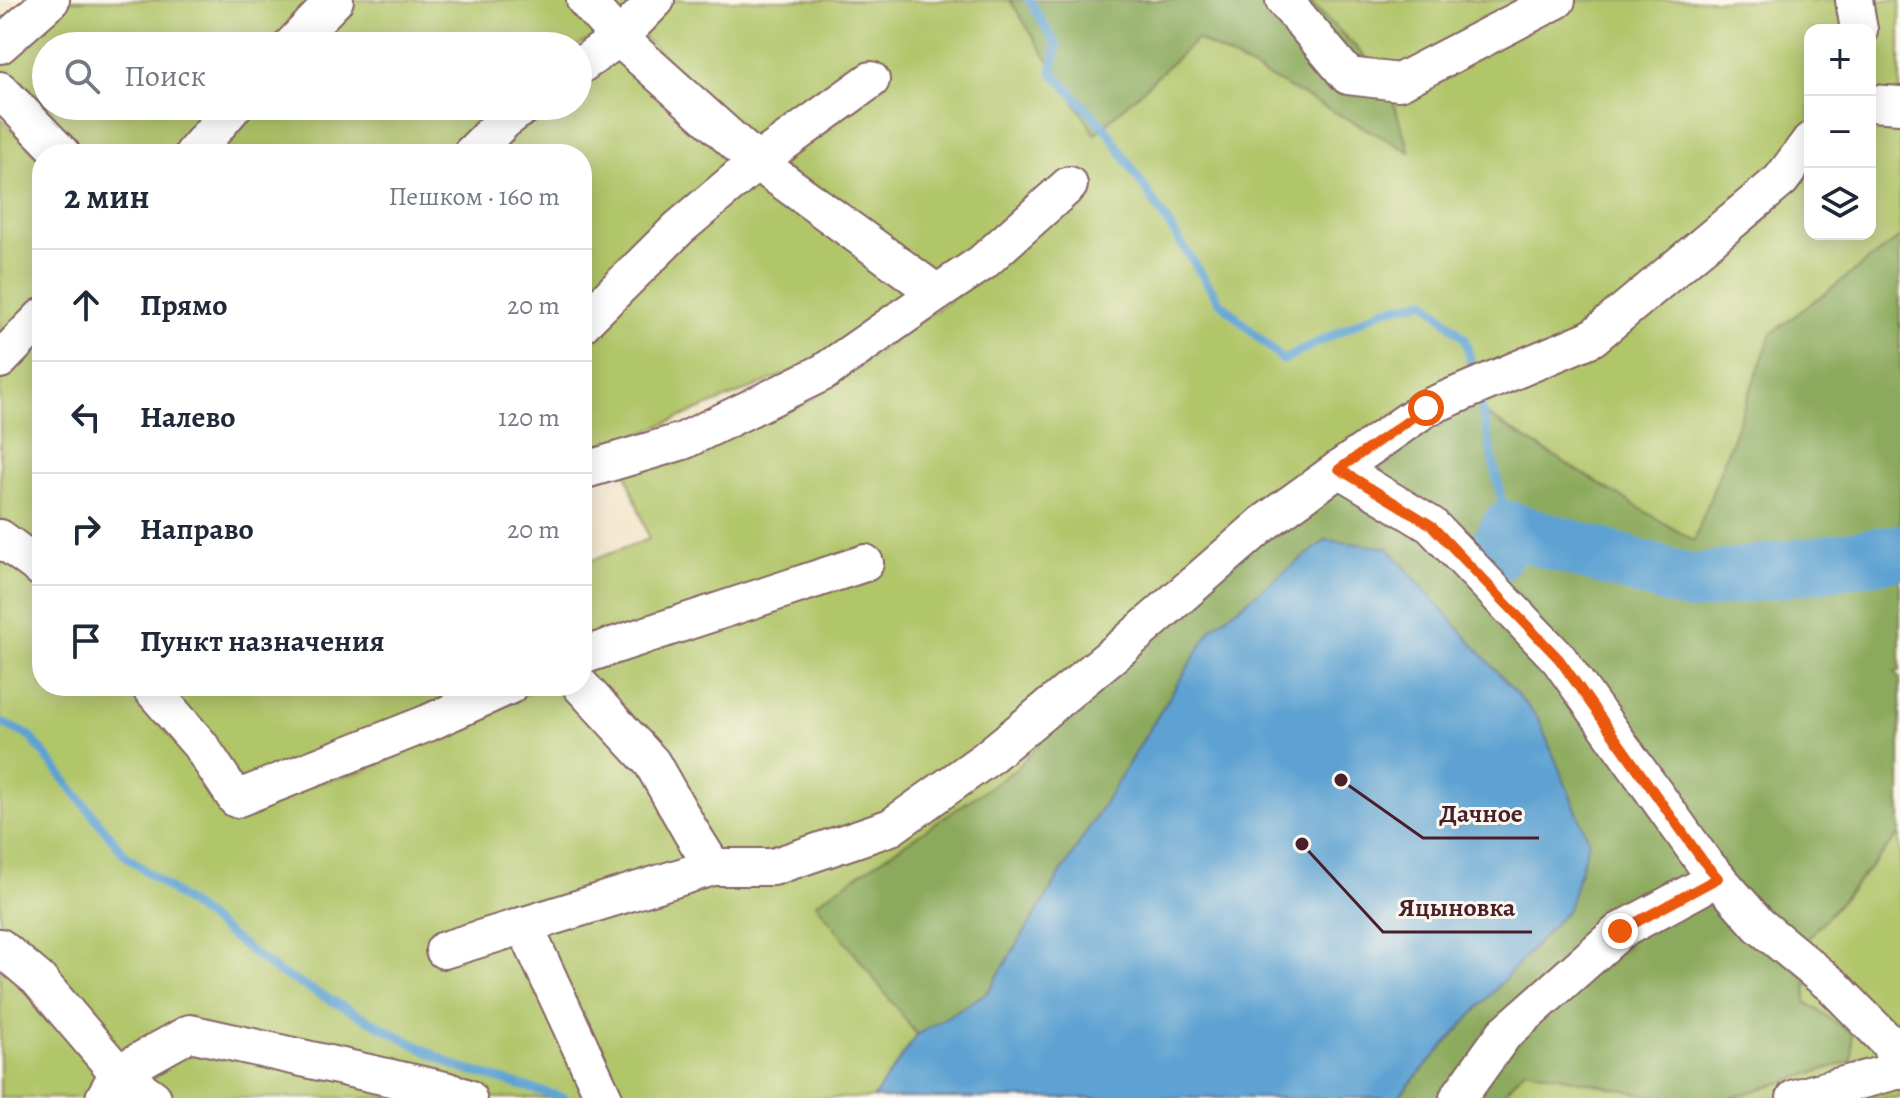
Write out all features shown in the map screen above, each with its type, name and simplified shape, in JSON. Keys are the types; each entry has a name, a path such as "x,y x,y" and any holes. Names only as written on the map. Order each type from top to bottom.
{"lane":[{"path":"0,45 51,0"},
{"path":"304,32 335,0"},
{"path":"585,0 619,38 757,162 937,293"},
{"path":"592,57 619,38 656,0"},
{"path":"1284,0 1348,76 1399,82 1557,0"},
{"path":"1854,0 1858,24"},
{"path":"592,314 679,228 757,162 871,80"},
{"path":"0,90 52,144"},
{"path":"1876,103 1900,105"},
{"path":"202,144 222,120"},
{"path":"481,144 505,120"},
{"path":"444,950 713,867 773,867 891,827 986,759 1122,647 1264,523 1426,408 1592,338 1781,180 1804,149"},
{"path":"592,468 683,441 824,372 982,263 1069,185"},
{"path":"0,360 32,327"},
{"path":"1339,469 1431,525 1559,659 1694,849 1759,925 1833,986 1889,1043 1900,1070 1795,1098"},
{"path":"0,538 32,562"},
{"path":"592,653 865,563"},
{"path":"158,696 200,745 236,799 428,723 487,696"},
{"path":"590,696 652,763 713,867"},
{"path":"1458,1098 1504,1034 1620,931 1718,878"},
{"path":"524,925 604,1098"},
{"path":"3,959 38,979 111,1086 153,1098"},
{"path":"111,1086 190,1033 445,1090 468,1098"}],"green space":[{"path":"63,0 324,0 294,32 32,32 32,106 0,72 0,58"},
{"path":"342,0 571,0 601,32 592,37 592,32 313,32"},
{"path":"603,0 1010,0 1095,133 1197,39 1409,151 1384,75 1308,0 1900,0 1900,237 1772,333 1694,542 1489,416 1461,389 1199,574 1015,770 817,903 917,1035 873,1098 0,1098 0,552 32,582 32,696 138,696 227,807 364,771 522,696 592,696 592,560 649,539 625,470 803,405 960,293 792,175"},
{"path":"1010,0 1308,0 1384,75 1410,152 1197,39 1095,134"},
{"path":"615,54 739,165 592,303 592,144 495,144 523,120 592,120 592,70"},
{"path":"0,117 32,151 32,306 0,340"},
{"path":"46,120 213,120 191,144 68,144"},
{"path":"234,120 490,120 465,144 212,144"},
{"path":"756,172 877,260 908,296 817,361 592,454 592,327"},
{"path":"1900,237 1900,671 1895,672 1900,679 1900,834 1808,938 1806,1002 1852,1034 1852,1061 1730,1098 1652,1096 1525,1069 1500,1098 1397,1098 1568,909 1212,628 988,992 917,1035 816,903 1015,770 1281,486 1461,389 1489,417 1694,541 1772,333"},
{"path":"32,340 32,542 0,519 0,372"},
{"path":"168,696 458,696 245,787"},
{"path":"1900,834 1900,1098 1730,1098 1852,1061 1852,1034 1806,1002 1808,938"},
{"path":"1525,1069 1652,1096 1671,1098 1500,1098"}],"water":[{"path":"1326,540 1388,548 1538,718 1589,841 1568,909 1397,1098 873,1098 917,1035 988,992 1212,628"}],"waterway":[{"path":"1029,0 1057,46 1052,72 1106,129 1219,301 1283,360 1385,309 1426,301 1465,339 1475,380"},
{"path":"1479,395 1508,529"},
{"path":"1494,555 1508,529 1691,583 1900,552"},
{"path":"0,722 30,736 125,855 278,972 457,1067 565,1098"}],"place":[{"name":"Дачное","path":"1341,780"},
{"name":"Яцыновка","path":"1302,844"}],"route":[{"path":"1426,408 1339,469 1431,525 1559,659 1718,878 1620,931"}]}
